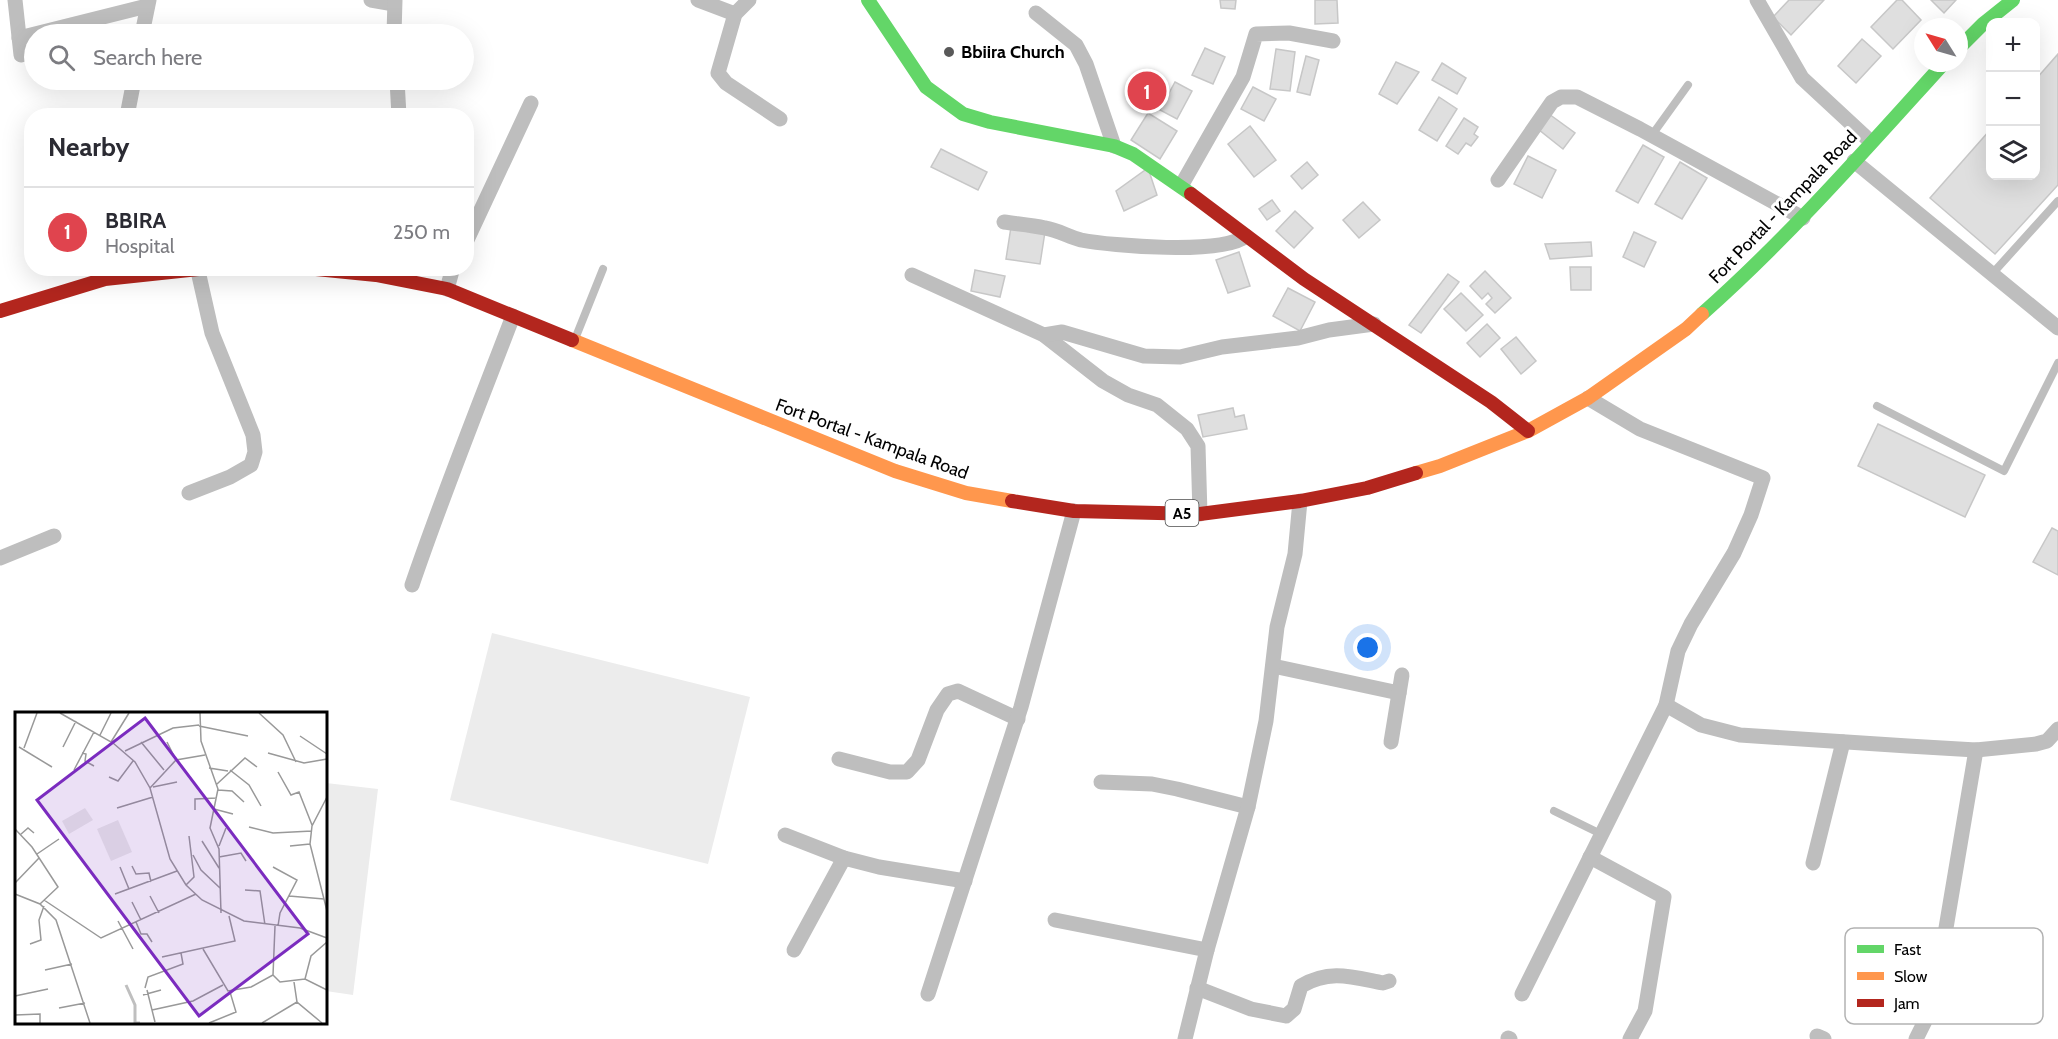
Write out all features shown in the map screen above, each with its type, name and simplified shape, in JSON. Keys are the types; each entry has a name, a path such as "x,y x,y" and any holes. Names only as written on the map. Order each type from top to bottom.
{"main road":[{"path":"868,0 926,87 963,114 990,122 1114,146 1133,154 1181,186 1304,279 1491,402 1528,431"},
{"path":"1968,39 2013,0"},
{"name":"Fort Portal - Kampala Road","path":"381,276 447,289 813,439 895,471 966,494 1074,511 1200,514 1300,501 1367,488 1440,466 1528,431 1588,398 1686,329 1749,273 1803,218 1936,72"},
{"path":"0,311 99,276"}],"street":[{"path":"15,0 21,55"},
{"path":"371,0 394,2 394,24"},
{"path":"698,0 735,14"},
{"path":"749,0 735,14 718,73 726,83 780,119"},
{"path":"1757,0 1802,78 1871,142"},
{"path":"71,24 148,3 144,24"},
{"path":"1036,13 1076,45 1086,64 1114,146"},
{"path":"1181,186 1243,77 1256,34 1289,33 1333,41"},
{"path":"19,38 24,37"},
{"path":"129,108 132,90"},
{"path":"398,90 399,108"},
{"path":"1498,180 1552,102 1561,97 1576,97 1652,135 1803,218"},
{"path":"474,225 531,103"},
{"path":"1854,161 2058,328"},
{"path":"1004,222 1047,228 1079,239 1137,246 1208,247 1241,240 1246,236"},
{"path":"912,275 1044,335 1103,381 1128,395 1157,405 1187,429 1198,446 1200,514"},
{"path":"189,493 230,477 251,465 255,452 253,435 212,333 204,276"},
{"path":"447,289 450,276"},
{"path":"412,585 438,509 456,468 513,316"},
{"path":"1044,335 1062,332 1144,356 1180,357 1222,347 1298,338 1329,330 1374,324"},
{"path":"1522,994 1666,705 1678,651 1691,624 1734,553 1751,515 1763,478 1640,429 1588,398"},
{"path":"1185,1039 1207,950 1248,807 1266,720 1277,627 1295,554 1300,501"},
{"path":"928,994 1018,719 1074,511"},
{"path":"0,558 54,536"},
{"path":"1273,666 1399,693"},
{"path":"1390,742 1402,675"},
{"path":"839,759 890,772 907,772 918,760 942,702 948,694 958,691 1018,719"},
{"path":"1666,705 1701,725 1740,735 1843,742 1976,750 2036,744 2052,745 2058,729"},
{"path":"1813,863 1843,742"},
{"path":"1946,928 1976,750"},
{"path":"1101,782 1152,784 1248,807"},
{"path":"785,835 844,858 879,867 965,881"},
{"path":"1590,856 1664,897 1645,1011 1630,1039"},
{"path":"794,951 844,858"},
{"path":"1055,920 1207,950"},
{"path":"1197,988 1251,1009 1286,1016 1294,1009 1301,986 1316,978 1338,974 1383,983 1389,981"},
{"path":"1916,1039 1924,1024"}],"lane":[{"path":"1652,135 1688,85"},
{"path":"1992,274 2058,201"},
{"path":"575,340 603,269"},
{"path":"1877,406 2004,471 2058,363"},
{"path":"1554,812 1601,834"}],"shaded area":[{"path":"492,633 750,697 708,864 450,800"},
{"path":"327,783 378,789 353,995 327,991"}],"building":[{"path":"1220,0 1236,0 1235,9 1221,8"},
{"path":"1315,0 1337,0 1338,23 1315,24"},
{"path":"1789,0 1824,0 1791,35 1773,17"},
{"path":"1897,0 1902,0 1919,18 1914,18 1914,27 1893,49 1871,27"},
{"path":"1931,0 1956,0 1944,13"},
{"path":"1862,39 1881,56 1856,83 1838,66"},
{"path":"1205,48 1225,57 1213,84 1192,75"},
{"path":"1276,49 1295,52 1290,91 1270,89"},
{"path":"2058,54 2058,185 1995,254 1930,198 1986,135 1986,180 2040,180 2040,74"},
{"path":"1306,56 1319,60 1310,95 1297,92"},
{"path":"1396,62 1419,72 1397,104 1379,94"},
{"path":"1442,63 1466,78 1457,94 1432,80"},
{"path":"1175,82 1192,91 1177,119 1160,110"},
{"path":"1253,87 1276,99 1264,121 1241,109"},
{"path":"1439,97 1457,109 1437,141 1419,130"},
{"path":"1148,113 1177,131 1160,159 1131,140"},
{"path":"1549,114 1575,133 1563,149 1538,129"},
{"path":"1464,118 1478,127 1474,134 1478,137 1471,146 1466,143 1458,154 1446,146"},
{"path":"1250,126 1276,160 1254,177 1228,144"},
{"path":"1643,145 1664,157 1638,203 1616,191"},
{"path":"941,149 987,172 978,190 931,167"},
{"path":"1528,156 1556,170 1542,198 1514,184"},
{"path":"1307,162 1318,175 1302,189 1291,176"},
{"path":"1680,162 1707,178 1682,219 1655,204"},
{"path":"1148,168 1157,195 1124,211 1116,191"},
{"path":"1272,200 1280,211 1267,220 1259,209"},
{"path":"1363,202 1380,220 1359,238 1343,220"},
{"path":"1295,211 1313,228 1294,248 1276,231"},
{"path":"1011,227 1045,232 1040,264 1006,259"},
{"path":"1634,232 1656,242 1644,267 1623,257"},
{"path":"1591,242 1592,256 1550,259 1545,244"},
{"path":"1239,252 1250,286 1228,293 1216,260"},
{"path":"1570,267 1591,267 1591,290 1571,290"},
{"path":"975,270 1005,276 1000,297 971,291"},
{"path":"1485,271 1511,298 1495,313 1486,304 1492,298 1488,293 1482,299 1470,286"},
{"path":"1448,274 1459,282 1421,333 1409,325"},
{"path":"1288,288 1315,302 1300,331 1273,316"},
{"path":"1461,293 1483,315 1466,331 1444,309"},
{"path":"1487,324 1500,338 1480,357 1467,343"},
{"path":"1516,337 1536,361 1521,374 1501,349"},
{"path":"1233,408 1235,417 1244,415 1247,429 1203,437 1198,415"},
{"path":"1878,424 1985,475 1965,517 1858,466"},
{"path":"2052,528 2058,531 2058,575 2033,562"}],"traffic: fast":[{"path":"868,0 926,87 963,114 990,122 1114,146 1133,154 1191,194"},
{"path":"1968,39 2013,0"},
{"path":"1702,314 1796,223 1936,72"}],"traffic: slow":[{"path":"1416,473 1440,466 1528,431 1588,398 1686,329 1702,314"},
{"path":"572,340 895,471 966,493 1012,501"}],"traffic: jam":[{"path":"1191,194 1304,279 1491,402 1528,431"},
{"path":"0,311 105,279 133,276"},
{"path":"381,276 447,289 572,340"},
{"path":"1012,501 1074,511 1200,514 1300,501 1367,488 1416,473"}],"place":[{"name":"Bbiira Church","path":"949,52"},
{"name":"BBIRA","path":"1147,91"}]}
